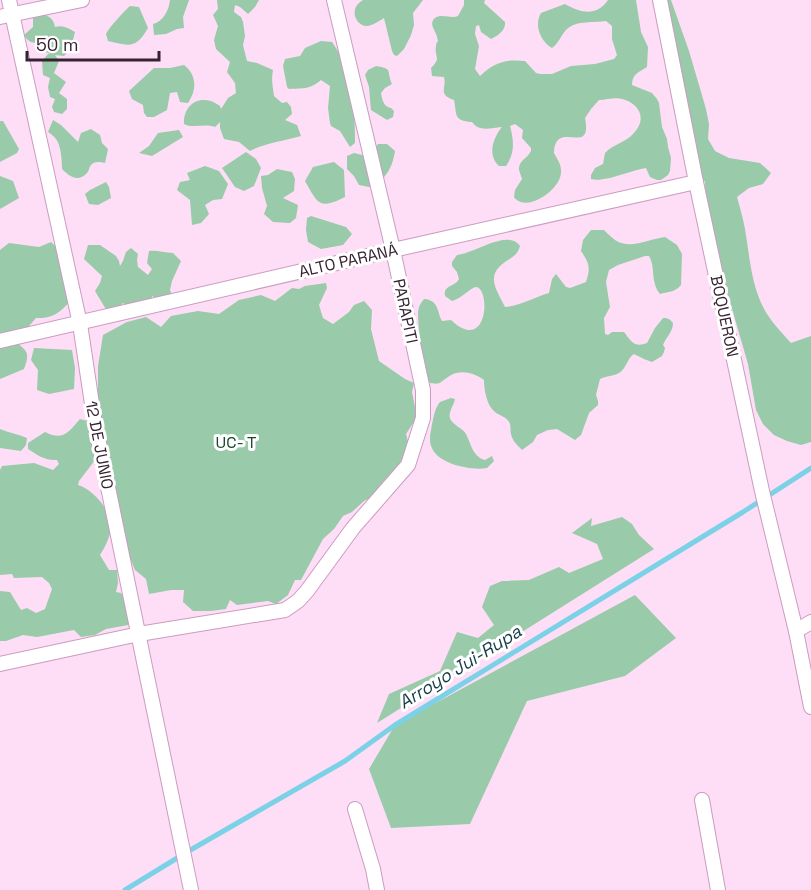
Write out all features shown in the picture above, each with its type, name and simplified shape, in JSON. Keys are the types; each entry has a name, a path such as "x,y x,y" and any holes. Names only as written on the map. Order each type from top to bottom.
{"street":[{"name":"12 DE JUNIO","path":"9,0 6,16 80,324 95,424 191,890"},
{"path":"6,16 82,0"},
{"name":"PARAPITI","path":"0,664 139,634 285,610 307,591 353,528 408,465 423,418 423,390 393,250 334,0"},
{"name":"BOQUERON","path":"660,0 696,182 811,707"},
{"name":"ALTO PARANÁ","path":"0,341 696,182"},
{"path":"796,631 811,622"},
{"path":"702,800 718,890"},
{"path":"355,809 377,890"}],"green space":[{"path":"170,0 189,0 183,17 184,28 154,35 153,24 165,15"},
{"path":"217,0 259,0 248,14 235,5 234,12 241,17 243,22 245,36 243,45 247,61 273,70 274,96 282,103 287,102 291,107 292,114 285,120 297,125 301,136 250,151 239,142 224,139 220,122 215,127 184,124 185,113 195,102 211,101 221,109 228,98 236,93 235,83 227,72 230,62 216,49 214,40 218,26 213,15 218,9"},
{"path":"363,0 423,0 413,13 414,25 411,35 404,49 397,56 392,51 384,18 366,26 360,24 356,19 355,10"},
{"path":"464,0 485,0 484,3 505,22 501,32 491,39 481,32 479,25 476,26 475,34 479,46 475,69 480,76 491,67 506,61 525,61 536,73 552,74 571,66 595,64 614,59 617,55 612,39 612,26 606,21 571,26 552,48 539,32 539,18 541,13 565,4 588,12 598,9 608,0 636,0 641,32 648,47 647,67 635,76 632,85 652,93 659,103 662,127 671,158 668,175 657,180 650,177 646,168 610,178 591,179 595,168 603,164 605,153 633,134 641,118 638,109 629,101 617,98 599,100 585,118 584,135 560,138 556,143 554,153 561,170 556,185 535,201 520,202 514,197 515,190 522,179 520,164 531,151 522,138 523,130 515,124 510,126 513,142 511,156 506,166 499,166 492,152 496,136 502,127 481,128 459,118 454,100 444,93 444,77 432,76 431,68 437,59 436,44 438,41 432,25 433,20 440,16 458,16"},
{"path":"652,0 671,0 706,109 709,124 708,139 715,151 729,158 760,163 771,173 763,184 749,188 737,197 754,283 767,314 791,343 811,336 811,442 801,445 774,435 763,424 756,410 748,364 706,212 705,182 697,171"},
{"path":"130,6 139,7 148,28 144,35 136,43 127,45 108,41 106,34"},
{"path":"38,12 50,17 55,27 68,28 75,32 71,48 64,56 55,55 59,61 54,73 66,82 59,93 67,99 67,109 62,114 54,112 52,107 55,99 50,97 48,87 50,78 43,75 42,61 50,54 40,42 31,42 24,35 33,27 33,18"},
{"path":"321,41 332,42 348,73 348,93 355,130 355,143 350,147 340,131 330,123 328,108 330,86 321,80 306,88 289,89 287,87 283,66 285,59 300,56 305,48"},
{"path":"184,65 191,73 194,83 193,93 188,103 180,102 177,92 170,93 167,110 154,117 147,117 143,105 132,99 129,91 154,68"},
{"path":"376,66 388,71 392,84 381,93 385,105 394,111 393,117 387,120 371,110 369,87 365,75 368,70"},
{"path":"53,120 78,142 81,133 91,129 100,135 102,143 108,149 105,163 93,164 80,178 68,174 62,169 58,142 48,132"},
{"path":"0,121 3,121 19,149 17,153 0,162"},
{"path":"179,130 183,137 152,156 139,153 149,146 158,133"},
{"path":"378,144 387,144 395,151 392,163 386,175 374,188 359,185 347,169 347,156 354,153 370,157"},
{"path":"246,152 256,159 261,168 254,186 244,191 235,187 222,168"},
{"path":"334,162 344,170 345,197 324,204 317,200 305,181 313,167"},
{"path":"205,166 219,171 228,184 222,199 213,200 205,205 209,214 201,223 192,225 190,200 177,190 180,182 190,180 187,173"},
{"path":"277,169 292,172 295,179 294,191 283,198 298,205 296,218 290,223 273,222 264,214 267,206 261,176 268,175"},
{"path":"0,176 13,181 19,198 0,209"},
{"path":"106,182 111,198 98,205 89,204 85,194"},
{"path":"311,216 346,227 352,234 343,245 321,249 308,242 307,218"},
{"path":"591,230 604,230 621,243 633,244 665,237 677,245 682,254 681,285 677,289 660,294 655,284 649,256 609,270 606,282 610,307 604,318 605,334 624,332 633,343 639,345 647,343 663,318 673,323 672,329 663,345 665,348 662,356 652,362 634,354 619,373 600,379 596,395 598,405 589,413 581,435 575,440 557,429 548,430 537,435 533,442 522,450 512,438 509,422 490,406 485,393 484,380 471,373 461,372 438,383 430,383 421,345 419,307 424,299 429,300 437,307 442,321 451,320 463,329 473,330 483,317 484,298 481,290 476,287 452,301 445,296 447,288 459,279 452,262 457,255 504,240 516,242 520,246 516,254 496,271 494,276 496,288 505,307 549,293 552,279 556,274 566,287 570,288 586,282 588,265 581,251 583,240"},
{"path":"51,242 73,262 78,293 55,314 36,318 22,334 0,341 0,250 9,243 39,247"},
{"path":"88,245 100,245 116,256 120,266 126,252 131,248 138,254 138,267 148,275 152,269 147,263 149,251 173,253 181,261 170,290 174,300 164,302 152,296 154,309 132,310 123,303 110,316 95,291 102,276 84,259"},
{"name":"UC- T","path":"326,283 327,288 319,305 323,318 333,324 349,312 354,305 364,301 372,310 371,329 379,361 414,383 412,392 417,417 406,434 409,445 399,465 380,485 374,496 343,516 323,539 301,580 295,580 288,595 276,604 268,601 237,605 230,600 226,609 193,611 183,602 184,590 149,594 146,579 135,570 124,543 118,522 119,505 103,478 110,463 91,433 99,455 78,485 89,490 108,512 111,528 100,555 109,570 117,570 116,592 121,593 129,613 128,625 81,637 74,630 37,637 23,635 0,641 0,591 10,592 21,610 27,608 36,613 45,609 52,589 42,577 14,578 12,574 0,575 0,470 2,466 34,463 53,470 59,464 57,460 45,459 28,449 28,443 45,432 61,436 80,419 87,421 91,430 95,424 86,403 98,388 98,366 103,335 127,322 146,317 161,327 171,316 198,311 219,314 239,300 261,295 275,301 292,288 299,289"},
{"path":"17,343 27,354 24,369 0,379 0,345"},
{"path":"34,348 72,350 75,368 74,389 49,394 37,390 38,370 31,360"},
{"path":"455,399 450,413 451,420 465,432 478,456 485,460 492,456 494,461 487,468 456,465 435,454 430,436 436,409 440,402"},
{"path":"0,429 27,438 26,445 21,451 0,448"},
{"path":"622,517 632,524 639,535 654,549 377,723 389,694 440,671 457,632 478,638 494,625 482,607 490,586 502,581 529,580 559,567 569,573 603,559 597,544 572,533 592,518 591,526"},
{"path":"635,595 676,638 625,676 527,701 470,824 391,828 369,769 395,725"}],"waterway":[{"name":"Arroyo Jui-Rupa","path":"125,890 345,761 395,725 811,468"}]}
